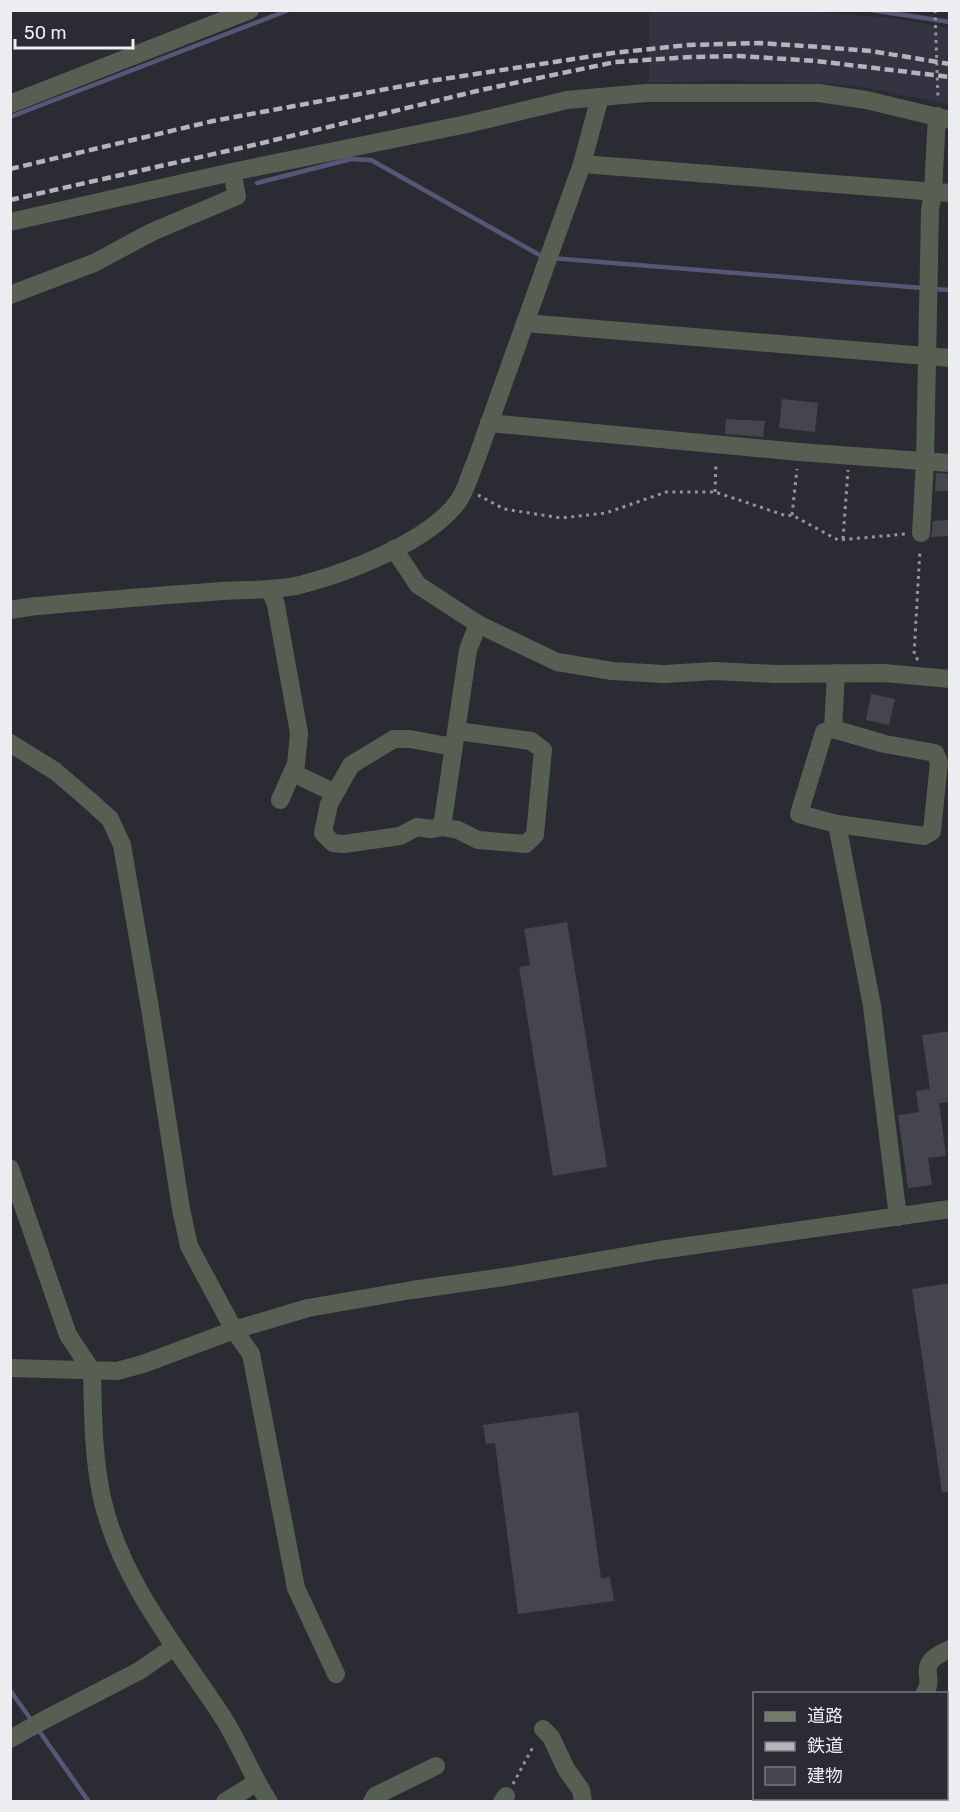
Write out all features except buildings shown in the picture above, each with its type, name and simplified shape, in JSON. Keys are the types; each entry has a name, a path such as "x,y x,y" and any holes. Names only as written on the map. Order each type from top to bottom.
{"street":[{"path":"10,104 250,10"},
{"path":"10,222 232,172 467,124 567,100 646,93 819,93 866,100 943,118 941,192 930,210 925,461 921,533"},
{"path":"10,610 299,585 394,549 431,529 459,500 465,487 582,164 600,97"},
{"path":"582,164 941,192"},
{"path":"10,295 94,263 152,232 237,196 232,172"},
{"path":"525,323 950,358"},
{"path":"489,423 717,445 950,463"},
{"path":"394,549 418,585 478,624 557,662 612,671 664,674 715,671 884,673 950,679"},
{"path":"270,589 276,605 299,733 296,764 280,800"},
{"path":"442,827 468,650 478,624"},
{"path":"833,729 836,673"},
{"path":"833,729 885,744 935,753 939,762 932,831 924,836 837,824 799,814 824,732 833,729"},
{"path":"394,739 531,741 543,750 535,835 526,844 478,840 458,830 442,827 430,829 417,827 400,836 387,839 344,844 333,843 323,834 329,804 334,793 351,765 394,739"},
{"path":"10,743 55,771 110,819 122,845 189,1246 234,1330 251,1354 296,1588 336,1674"},
{"path":"293,773 334,793"},
{"path":"837,824 872,1006 898,1217"},
{"path":"10,1168 68,1335 92,1371 94,1446 102,1499 120,1552 152,1614 222,1715 256,1782 269,1802"},
{"path":"10,1368 117,1371 143,1364 234,1330 308,1308 660,1250 950,1209"},
{"path":"10,1739 139,1671 174,1647"},
{"path":"925,1692 929,1684 928,1664 940,1653 950,1649"},
{"path":"543,1729 551,1737 566,1769 582,1790 583,1802"},
{"path":"372,1802 375,1796 436,1766"},
{"path":"225,1802 256,1782"}],"path":[{"path":"935,10 939,90 943,118"},
{"path":"715,492 717,445"},
{"path":"792,515 799,452"},
{"path":"843,539 848,456"},
{"path":"465,487 486,501 504,509 561,518 606,513 666,492 715,492 787,516 792,515 838,540 921,533 914,655"},
{"path":"504,1798 543,1729"}],"shaded area":[{"path":"649,11 805,11 892,18 949,28 949,104 852,85 728,80 649,83"}],"waterway":[{"path":"10,117 289,10"},
{"path":"871,10 950,22"},
{"path":"257,183 351,159 371,160 543,257"},
{"path":"551,258 923,288"},
{"path":"931,289 950,290"},
{"path":"10,1690 32,1721"},
{"path":"37,1728 89,1802"}],"railway":[{"path":"10,169 213,121 430,81 613,53 688,45 759,43 871,51 950,64"},
{"path":"10,200 258,144 481,90 615,62 739,56 816,61 950,77"}]}
